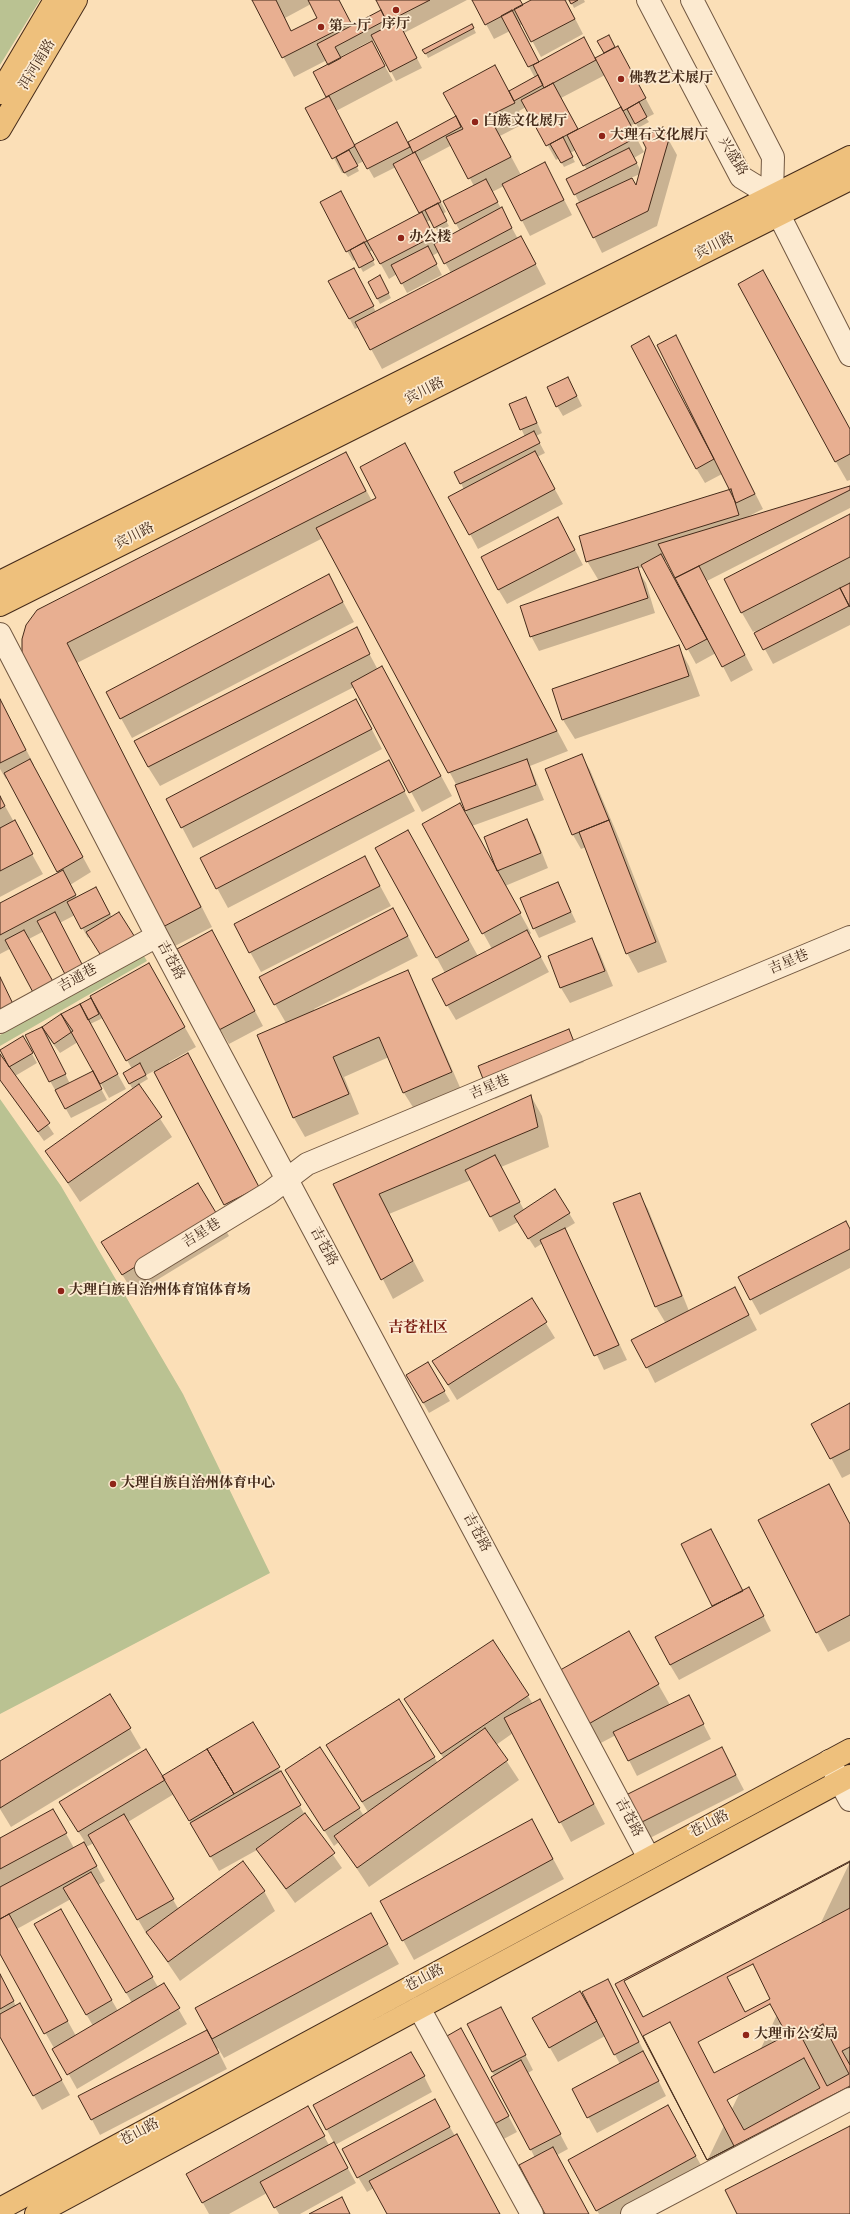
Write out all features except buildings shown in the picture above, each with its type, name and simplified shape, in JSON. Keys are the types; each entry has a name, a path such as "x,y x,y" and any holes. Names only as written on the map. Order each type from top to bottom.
{"main road":[{"name":"洱河南路","path":"0,93 55,0"},
{"name":"洱河南路","path":"0,129 76,0"},
{"name":"宾川路","path":"0,605 776,205 850,157"},
{"name":"宾川路","path":"0,582 776,205 850,179"},
{"name":"苍山路","path":"0,2209 850,1750"},
{"name":"苍山路","path":"36,2214 419,2008 847,1786"},
{"path":"0,2194 44,2185"}],"street":[{"name":"兴盛路","path":"648,0 741,177 776,205"},
{"path":"692,0 773,157 776,205 850,355"},
{"name":"吉苍路","path":"0,634 151,939"},
{"name":"吉苍路","path":"0,664 151,939 643,1861"},
{"name":"吉星巷","path":"146,1268 281,1183 307,1164 850,938"},
{"name":"吉通巷","path":"0,1022 151,939"},
{"path":"829,1761 847,1786"},
{"path":"419,2008 532,2214"},
{"path":"632,2214 850,2099"}],"green space":[{"path":"0,0 40,0 0,65"},
{"path":"142,953 147,961 0,1046 0,1035"},
{"name":"大理自族自治州体育中心","path":"0,1099 61,1186 183,1394 270,1573 0,1714"}],"place":[{"name":"序厅","path":"396,10"},
{"name":"第一厅","path":"321,27"},
{"name":"佛教艺术展厅","path":"621,79"},
{"name":"白族文化展厅","path":"475,122"},
{"name":"大理石文化展厅","path":"602,136"},
{"name":"办公楼","path":"401,238"},
{"name":"大理白族自治州体育馆体育场","path":"61,1291"},
{"name":"大理自族自治州体育中心","path":"113,1484"},
{"name":"大理市公安局","path":"746,2035"}],"district":[{"name":"吉苍社区","path":"418,1329"}]}
